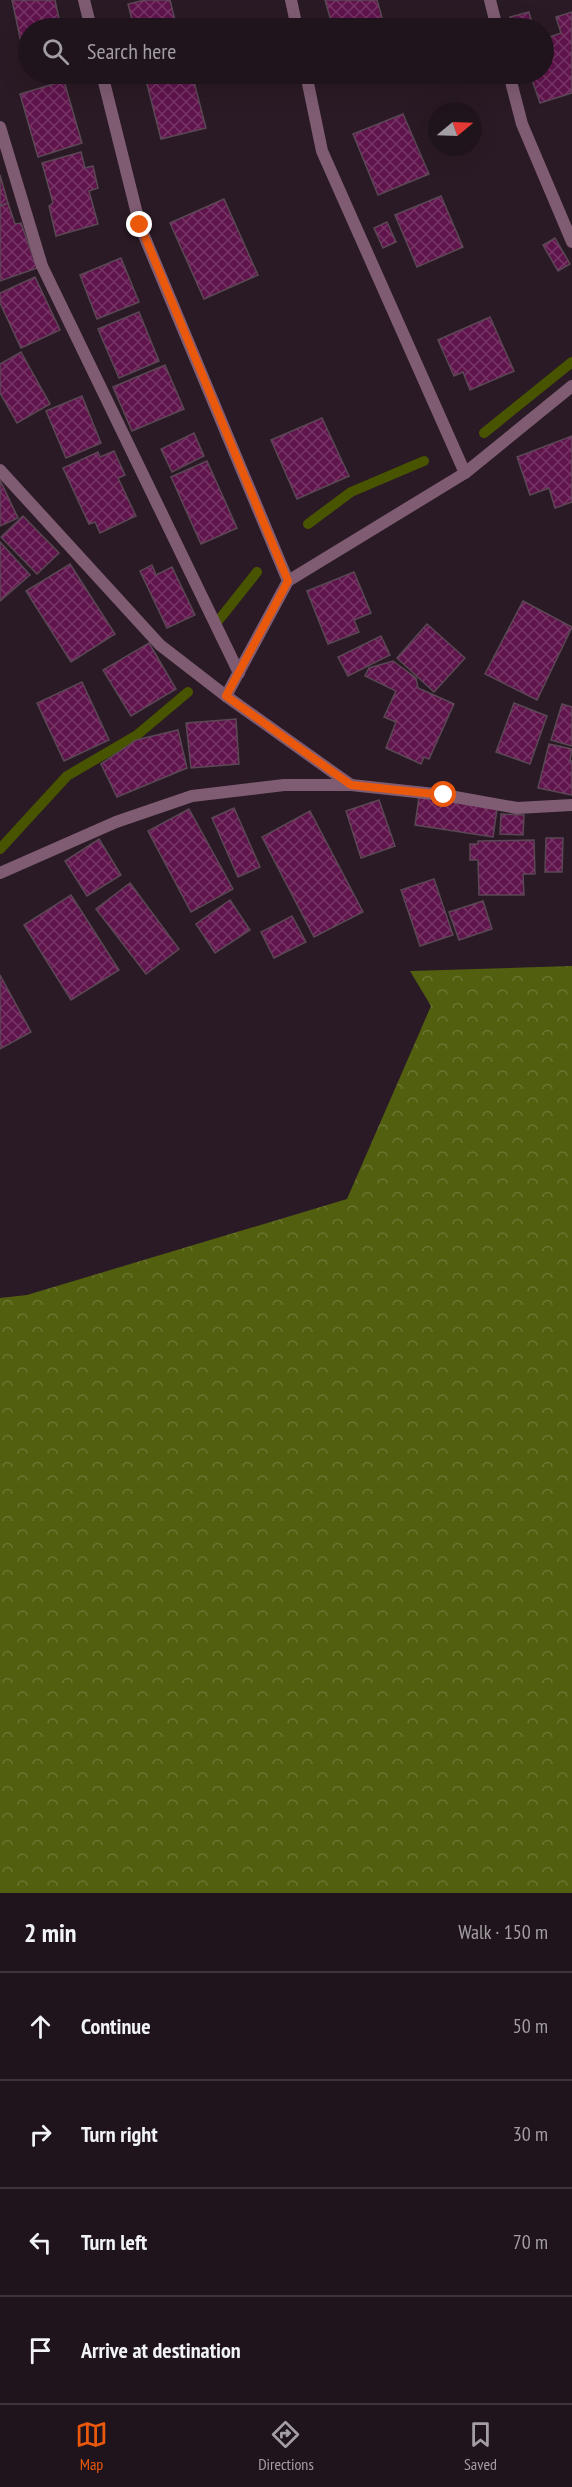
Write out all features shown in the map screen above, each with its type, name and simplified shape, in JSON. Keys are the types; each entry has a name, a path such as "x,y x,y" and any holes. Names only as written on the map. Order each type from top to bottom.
{"street":[{"path":"84,0 88,18"},
{"path":"291,0 295,18"},
{"path":"490,0 494,18"},
{"path":"105,84 140,225 288,581"},
{"path":"308,84 322,151 465,473"},
{"path":"512,84 522,124 572,242"},
{"path":"0,127 42,266 238,673"},
{"path":"226,696 288,581 465,473 572,386"},
{"path":"0,470 160,645 226,696 351,785"},
{"path":"0,873 116,822 192,796 284,786 351,785 444,795 517,808 572,806"}],"green space":[{"path":"572,966 572,1893 0,1893 0,1298 27,1295 347,1199 431,1006 410,971"}],"building":[{"path":"12,0 55,0 59,18 18,18 18,28"},
{"path":"145,0 170,0 174,18 132,18 128,4"},
{"path":"325,0 377,0 382,18 330,18"},
{"path":"529,12 530,18 510,18"},
{"path":"572,12 572,93 540,103 533,84 554,84 554,35 561,33 556,17"},
{"path":"54,84 65,84 82,143 38,157 20,94"},
{"path":"147,84 195,84 206,128 161,139"},
{"path":"403,114 429,174 378,195 353,134"},
{"path":"81,152 85,168 93,166 98,188 89,191 98,224 56,236 49,206 53,203 42,163"},
{"path":"0,175 8,203 0,206"},
{"path":"441,196 463,247 417,267 395,215"},
{"path":"224,199 258,275 204,299 170,223"},
{"path":"8,203 15,224 21,223 37,268 0,281 0,206"},
{"path":"387,222 396,242 383,248 374,228"},
{"path":"555,238 570,264 558,271 543,245"},
{"path":"121,258 139,302 97,319 80,275"},
{"path":"35,277 60,330 21,348 0,303 0,293"},
{"path":"139,312 159,361 119,378 98,329"},
{"path":"490,317 514,371 470,390 463,372 454,376 438,340"},
{"path":"21,352 50,404 17,423 0,393 0,364"},
{"path":"165,365 184,409 132,431 113,387"},
{"path":"82,396 101,443 66,458 46,411"},
{"path":"322,418 349,476 297,499 271,440"},
{"path":"194,433 204,456 172,472 161,449"},
{"path":"572,436 572,502 555,508 549,488 530,495 517,457"},
{"path":"114,451 125,475 118,478 136,516 100,533 95,522 89,524 63,468 98,452 100,457"},
{"path":"207,461 237,528 201,544 171,477"},
{"path":"0,480 18,518 0,526"},
{"path":"23,516 59,553 37,574 1,537"},
{"path":"0,542 30,575 0,601"},
{"path":"70,564 115,634 71,662 26,591"},
{"path":"152,565 156,575 172,567 195,615 167,628 140,571"},
{"path":"354,572 371,613 354,620 359,632 328,644 307,591"},
{"path":"523,601 572,627 537,700 485,674"},
{"path":"427,624 465,658 434,692 397,658"},
{"path":"381,636 390,655 348,676 338,657"},
{"path":"149,643 176,689 131,716 103,670"},
{"path":"393,661 416,678 418,688 454,704 429,759 424,757 421,764 386,748 396,722 384,717 396,691 365,676 369,668"},
{"path":"82,682 109,740 64,761 37,703"},
{"path":"514,703 547,716 530,764 496,752"},
{"path":"562,704 572,707 572,746 551,740"},
{"path":"236,719 239,764 191,768 186,723"},
{"path":"178,730 187,768 117,797 101,764 136,740"},
{"path":"549,744 572,749 570,761 572,761 572,795 538,788"},
{"path":"419,797 497,809 493,837 415,825"},
{"path":"379,800 395,846 361,858 346,811"},
{"path":"234,808 260,867 238,877 212,818"},
{"path":"189,809 233,889 191,912 148,831"},
{"path":"310,811 363,912 314,937 262,837"},
{"path":"501,814 524,815 523,835 500,834"},
{"path":"546,838 563,838 562,872 545,872"},
{"path":"99,839 121,875 87,896 65,861"},
{"path":"534,840 535,874 523,874 524,895 479,895 478,860 470,860 470,844 478,844 478,841"},
{"path":"434,879 453,935 420,946 401,890"},
{"path":"130,883 179,949 146,974 96,909"},
{"path":"71,895 119,970 71,1000 24,925"},
{"path":"230,900 250,930 215,953 196,924"},
{"path":"483,901 492,929 459,940 449,912"},
{"path":"292,916 306,942 274,958 261,932"},
{"path":"0,975 31,1032 0,1049"}],"waterway":[{"path":"484,433 572,362"},
{"path":"308,524 351,492 424,461"},
{"path":"218,621 257,572"},
{"path":"0,849 67,776 137,735 188,692"}],"route":[{"path":"140,225 288,581 226,696 351,785 444,795"}]}
